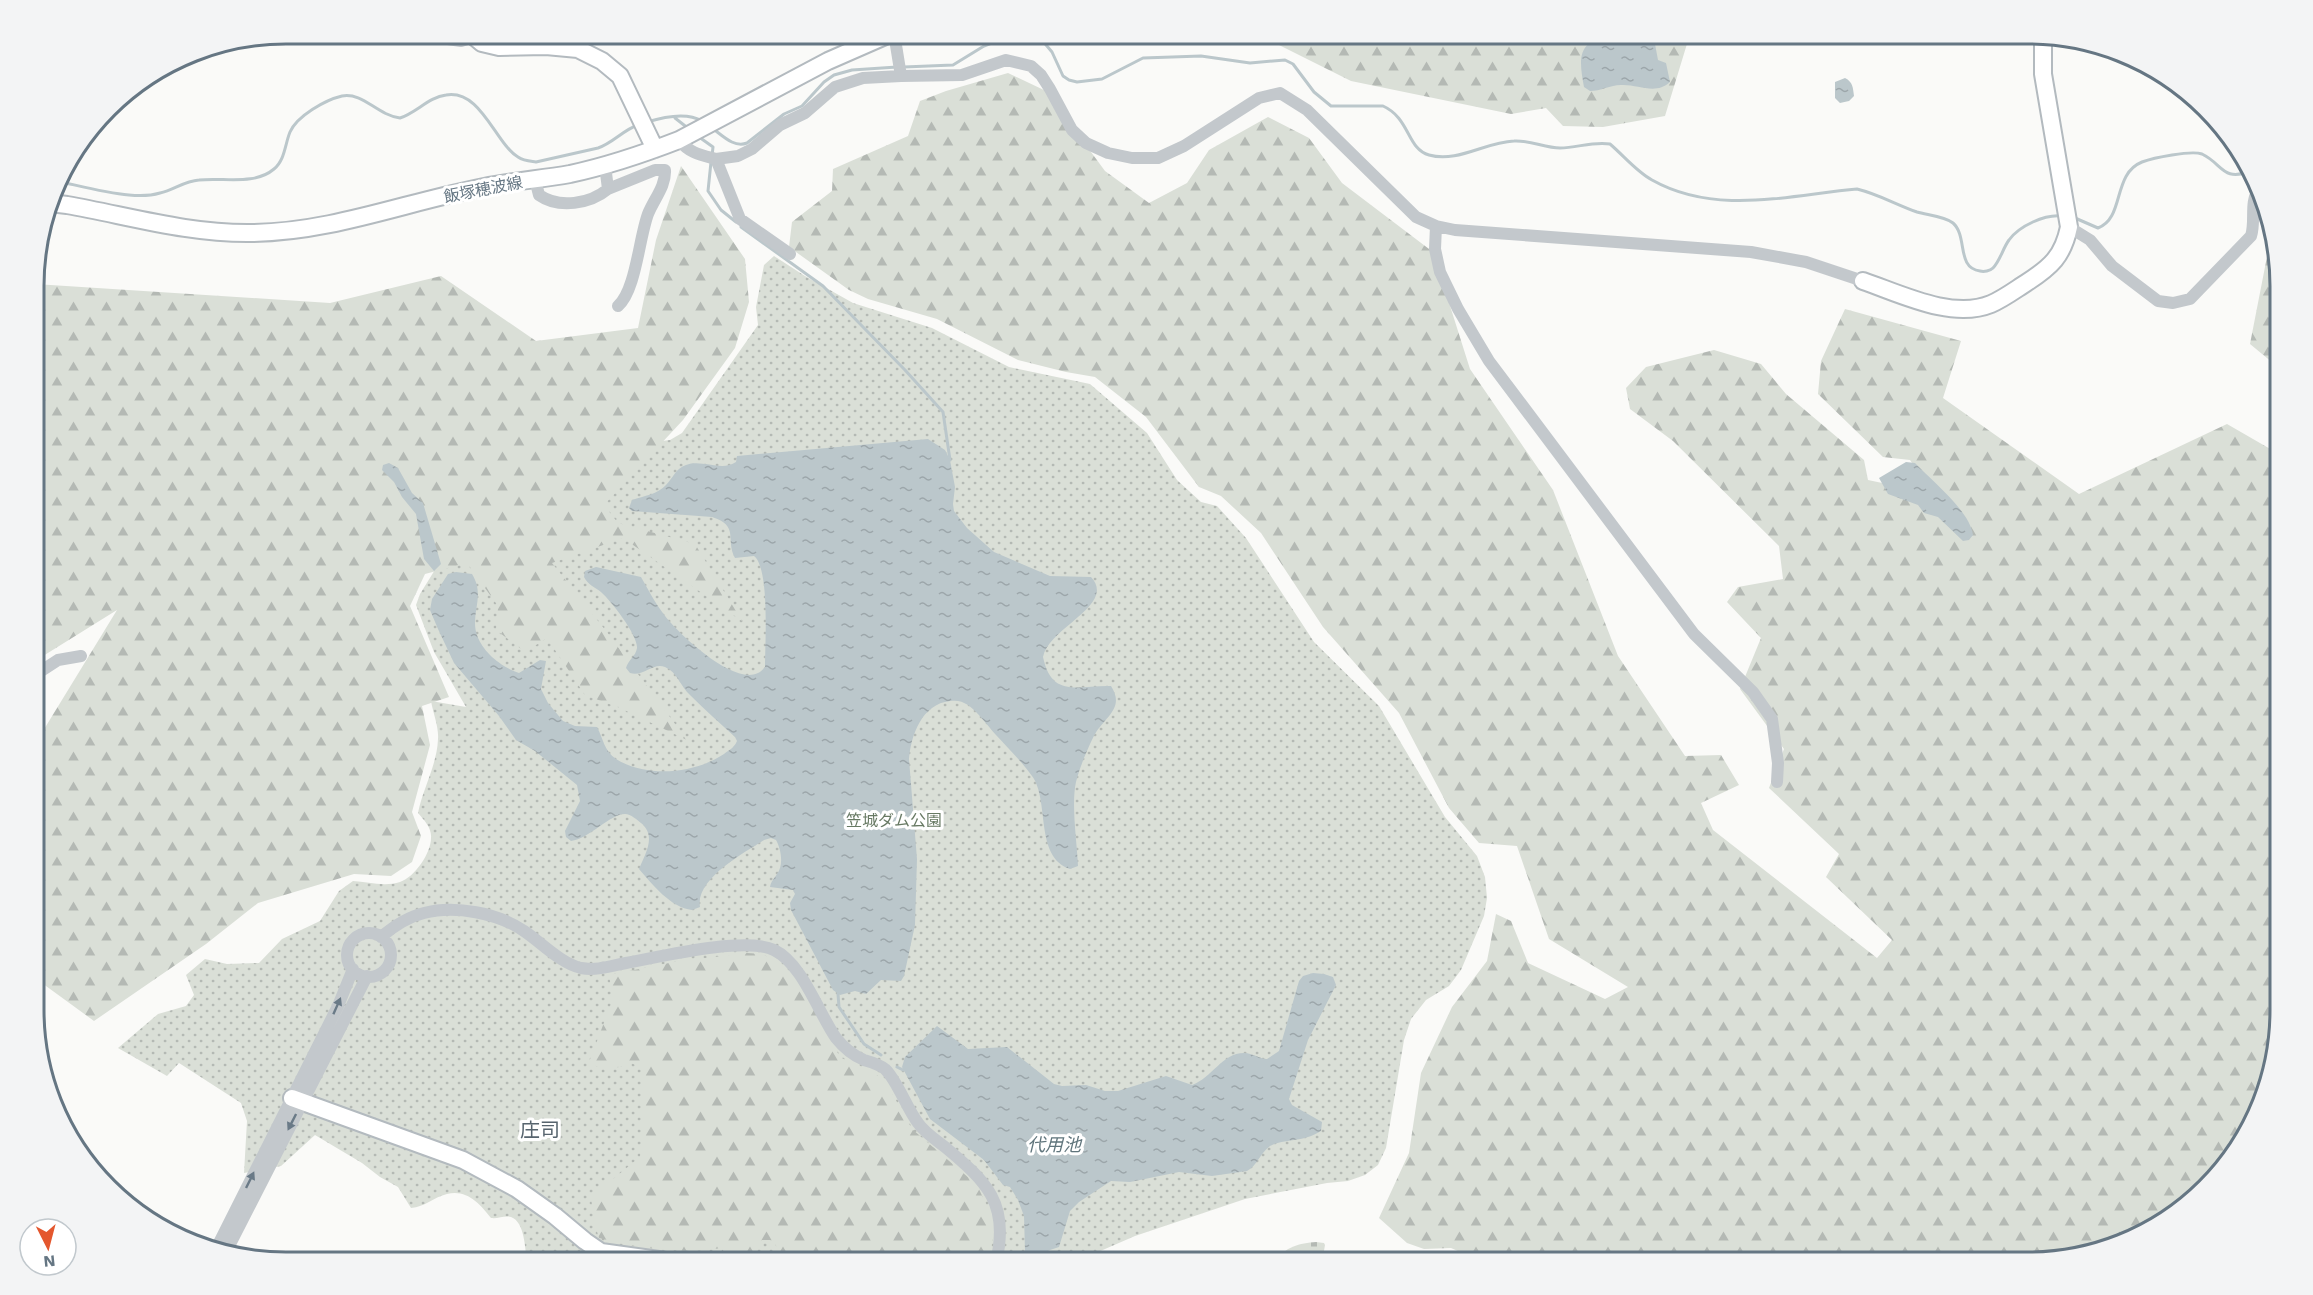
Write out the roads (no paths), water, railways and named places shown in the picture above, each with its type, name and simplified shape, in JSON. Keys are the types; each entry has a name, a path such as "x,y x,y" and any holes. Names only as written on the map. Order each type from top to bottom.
{"street":[{"path":"486,44 499,47 546,46 578,49 602,61 620,76 655,150"},
{"name":"飯塚穂波線","path":"57,204 200,231 279,232 352,221 484,187 605,165 655,150 679,140 828,61 867,44"},
{"path":"895,44 901,76"},
{"path":"679,140 685,148 697,154 716,159 738,156 752,149 780,125 805,113 835,87 863,78 962,75 1006,60 1031,66 1041,75 1072,130 1086,143 1108,153 1132,158 1158,158 1184,146 1259,98 1280,93 1307,110 1416,217 1437,226 1467,231 1751,252 1806,262 1944,308 1960,310 1992,304 2036,276 2056,260 2065,245 2069,227 2043,74 2043,44"},
{"path":"716,159 740,219 790,254"},
{"path":"605,165 608,189"},
{"path":"535,179 539,195 545,199 570,203 587,202 608,189 655,170 665,170 665,179 648,214 639,242 626,299 618,306"},
{"path":"2069,227 2090,240 2112,266 2158,301 2173,303 2190,299 2251,236 2254,200"},
{"path":"1437,226 1435,249 1440,272 1458,309 1490,361 1694,634 1753,692 1773,719 1778,763 1777,782"},
{"path":"44,669 58,660 81,656"},
{"path":"381,937 394,926 417,915 459,911 507,921 556,955 580,968 601,969 693,951 740,945 771,948 779,952 808,988 835,1037 849,1053 885,1069 919,1125 981,1179 1000,1216 1001,1234 998,1252"},
{"path":"367,933 381,937 385,941 390,952 389,964 381,973 367,976 352,969 347,957 350,944 355,938 367,933"},
{"path":"229,1245 297,1100 352,969"},
{"path":"220,1242 367,976"},
{"path":"297,1100 463,1160 516,1189 601,1252"}],"water":[{"path":"1655,44 1658,60 1666,63 1670,82 1653,89 1619,85 1590,91 1584,87 1581,66 1583,51 1587,45"},
{"path":"1845,78 1851,83 1854,96 1849,101 1840,103 1835,98 1835,82"},
{"path":"928,439 945,450 950,460 955,487 954,511 967,528 994,552 1050,576 1091,577 1097,587 1095,597 1089,607 1057,636 1048,646 1043,657 1047,670 1060,684 1068,687 1111,686 1116,700 1112,712 1093,739 1077,777 1074,801 1078,866 1070,869 1059,863 1051,853 1037,786 1032,776 979,715 966,704 955,701 940,703 925,714 915,731 909,759 917,859 915,925 904,976 901,981 881,980 866,994 855,991 840,995 833,990 791,910 790,903 795,894 793,890 770,887 781,862 776,840 771,838 764,840 723,868 705,887 700,897 700,907 692,910 669,900 639,869 649,839 646,828 632,816 619,815 578,839 571,841 566,837 565,831 580,801 577,785 535,751 516,740 499,716 454,663 430,610 432,599 448,574 456,572 472,574 477,584 475,623 481,643 496,660 519,673 540,660 546,661 541,689 548,703 563,721 575,726 597,727 609,752 616,759 628,765 656,771 699,766 731,749 737,741 735,737 690,695 669,669 656,666 640,673 630,673 626,668 637,648 633,635 611,603 586,580 585,571 596,567 641,577 671,623 702,652 731,670 744,674 756,674 765,667 766,608 759,563 754,556 735,558 729,529 721,521 712,517 632,511 629,508 632,500 659,491 680,468 686,465 699,463 725,466 736,462 737,456"},
{"path":"1906,462 1915,463 1958,506 1973,535 1969,540 1963,541 1938,517 1924,513 1918,505 1888,494 1879,478"},
{"path":"389,463 398,468 412,493 423,503 441,564 434,571 424,559 416,514 402,497 394,482 382,470 383,465"},
{"name":"代用池","path":"1313,973 1324,974 1333,977 1336,985 1308,1040 1289,1099 1292,1105 1322,1122 1321,1131 1314,1135 1270,1146 1247,1171 1212,1176 1179,1172 1130,1182 1111,1181 1079,1202 1070,1211 1059,1247 1044,1252 1025,1251 1024,1216 1010,1187 1003,1185 984,1160 930,1119 902,1067 905,1057 937,1026 968,1049 1007,1047 1054,1084 1062,1086 1086,1085 1105,1091 1118,1091 1166,1076 1192,1085 1236,1054 1247,1053 1267,1059 1279,1051 1299,981 1303,976"}],"waterway":[{"path":"904,67 953,65 989,44"},
{"path":"1045,44 1052,52 1063,76 1077,82 1102,79 1143,58 1201,56 1250,63 1285,60 1293,64 1314,92 1331,106 1383,106 1392,111 1404,125 1422,152 1440,157 1514,141 1560,148 1604,143 1610,144 1646,177 1676,191 1701,197 1753,200 1857,189 1917,212 1950,221 1960,236 1968,264 1980,271 1993,268 2009,240 2019,230 2040,219 2062,216"},
{"path":"712,128 733,143 747,143 784,114 802,106 824,82 834,75 852,70 897,67"},
{"path":"66,183 111,193 141,196 165,192 194,181 257,177 266,174 278,165 283,157 290,132 299,120 320,105 342,96 357,97 384,113 400,118 440,96 458,95 469,100 478,108 502,141 518,157 536,162 598,148 638,125"},
{"path":"647,122 682,116 702,121"},
{"path":"675,118 689,129"},
{"path":"699,137 713,147 712,156"},
{"path":"2075,218 2098,228 2106,223 2116,206 2126,176 2133,168 2147,160 2197,153 2209,158 2228,173 2242,174"},
{"path":"711,162 708,191 721,210 736,222"},
{"path":"741,227 823,286 943,412 950,460"},
{"path":"838,994 839,1007 864,1044 881,1055"},
{"path":"897,1067 903,1070"}],"district":[{"name":"庄司","path":"540,1130"}],"park label":[{"name":"笠城ダム公園","path":"894,820"}]}
